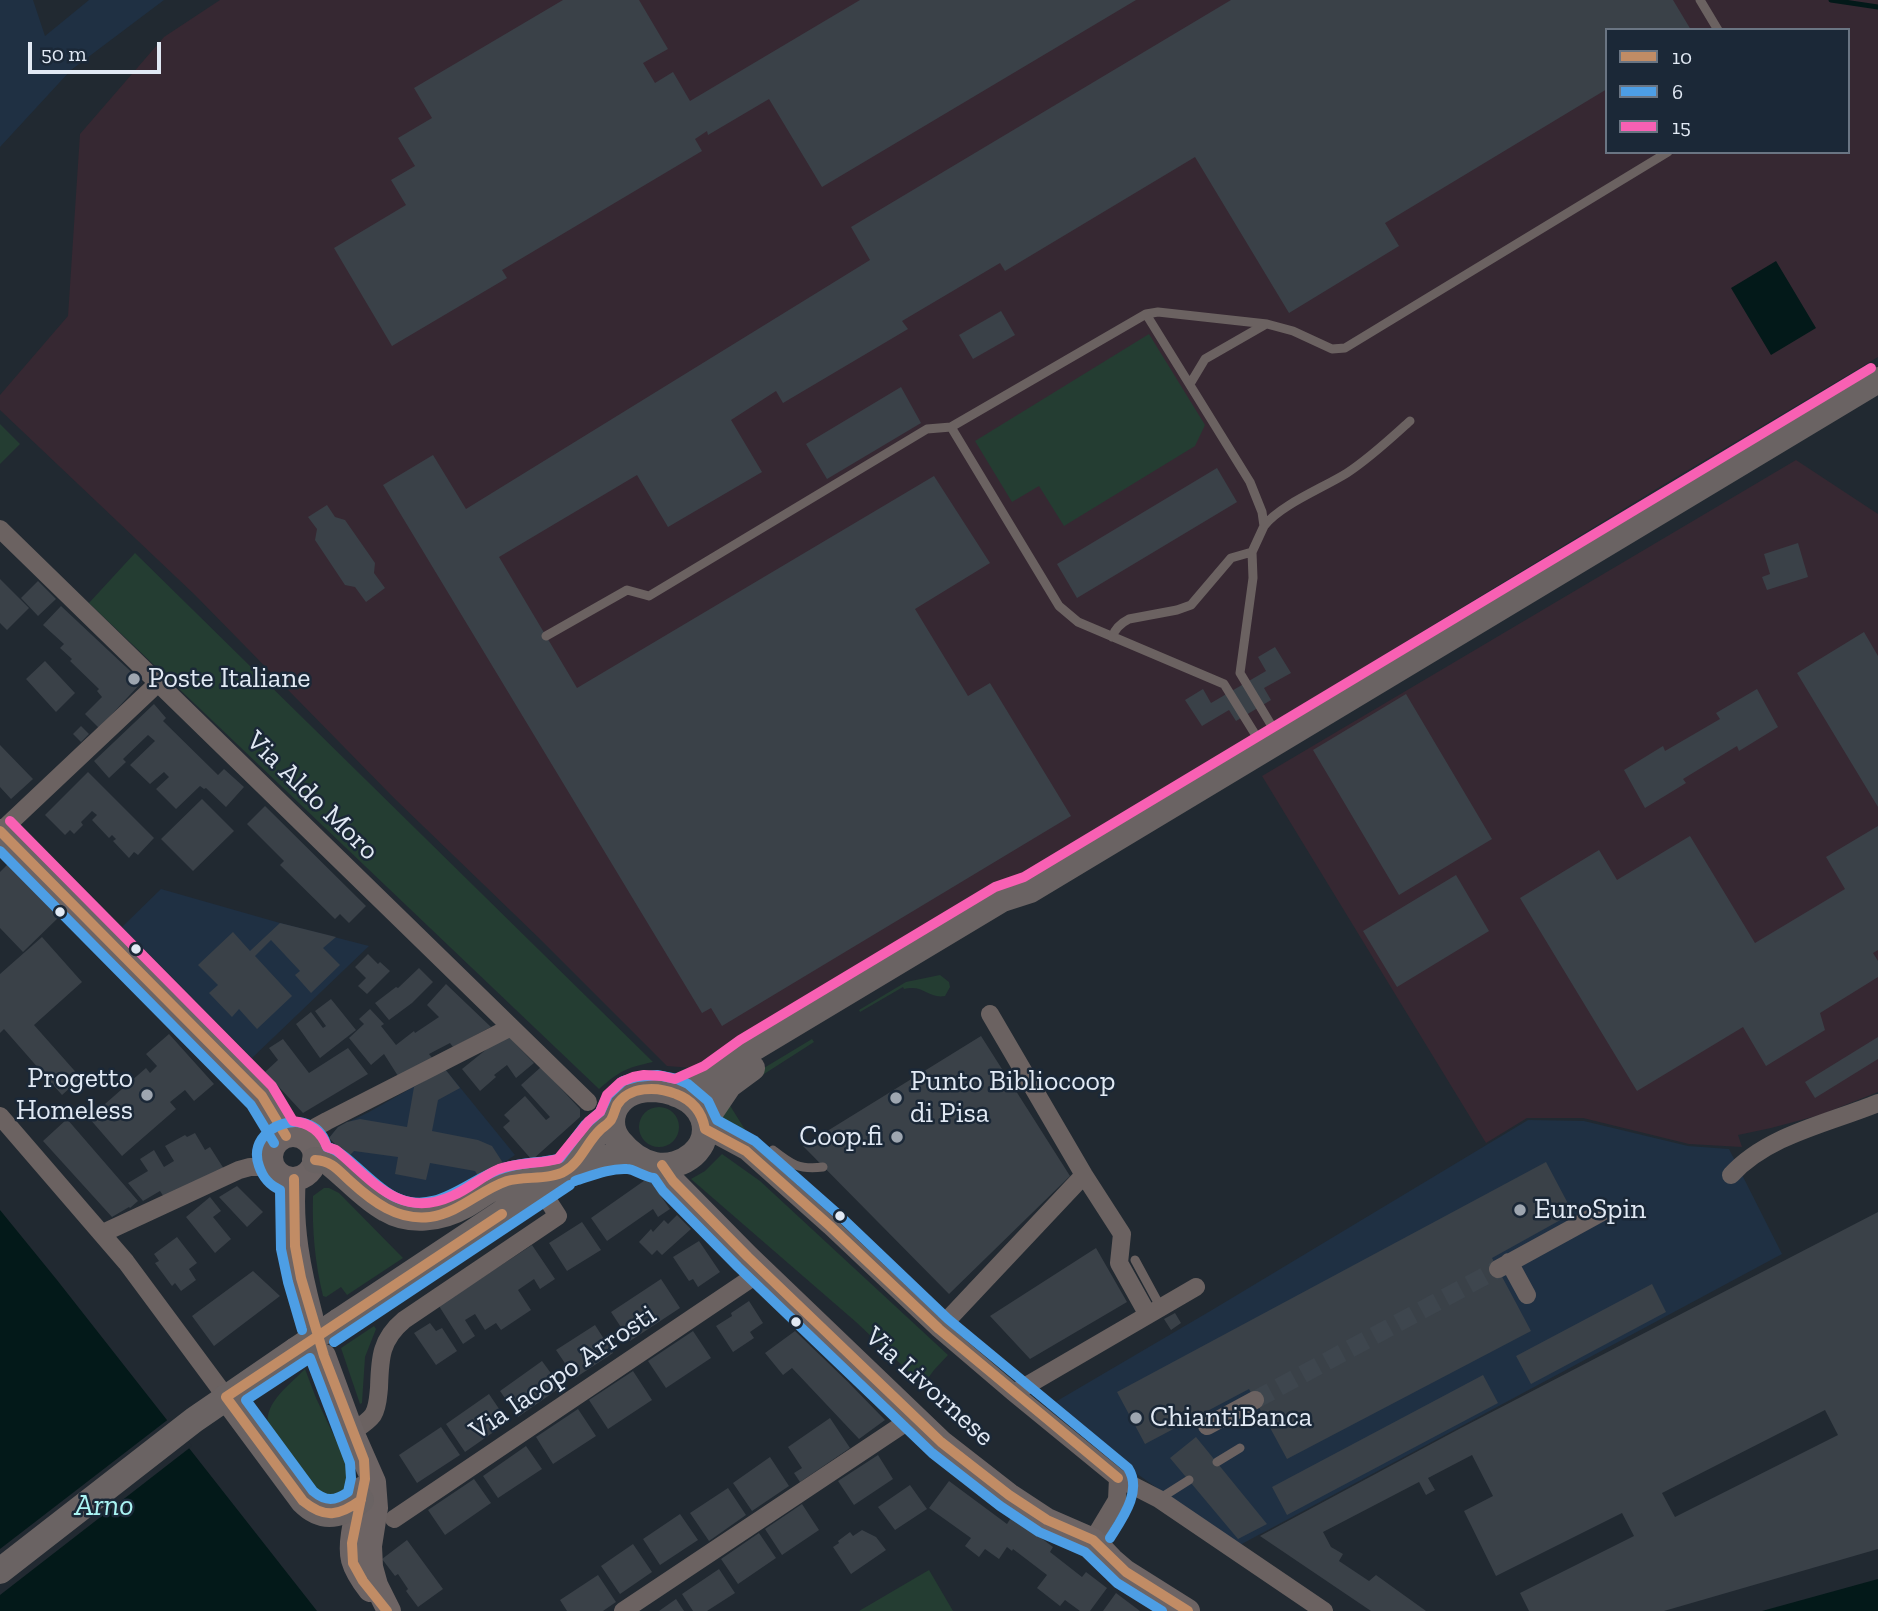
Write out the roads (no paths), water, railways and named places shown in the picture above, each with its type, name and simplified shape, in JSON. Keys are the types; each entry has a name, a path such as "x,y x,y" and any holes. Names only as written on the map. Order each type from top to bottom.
{"main road":[{"path":"676,1094 711,1078 747,1052 995,903 1030,890 1871,388"},
{"path":"4,828 262,1096 302,1145 327,1161 385,1209 400,1215 434,1216 458,1209 490,1189 509,1181 542,1175 556,1177"},
{"path":"704,1125 729,1085 740,1075 975,932 1010,908 1030,890"},
{"path":"556,1177 612,1119 620,1101 634,1092 655,1089 676,1094 693,1104 700,1112 704,1125 703,1142 696,1152 683,1161 662,1165 648,1163 631,1154 615,1135 612,1119"},
{"path":"302,1145 276,1142 272,1160 284,1173 301,1278 311,1316"},
{"path":"284,1173 304,1176 309,1172 302,1145"},
{"path":"0,1571 226,1397 556,1177 603,1158 631,1154"},
{"name":"Via Livornese","path":"662,1165 680,1188 762,1271 968,1465 1047,1520 1093,1540 1126,1572 1188,1611"},
{"path":"324,1356 363,1460 374,1482 376,1500 370,1546 371,1567 388,1611"},
{"path":"226,1397 303,1501 312,1509 327,1514 341,1513 361,1500"},
{"path":"363,1460 365,1479 352,1551 353,1563 388,1611"}],"street":[{"name":"Via Aldo Moro","path":"0,529 588,1102"},
{"path":"4,828 158,683"},
{"path":"990,1014 1084,1175 1122,1234 1119,1263 1155,1311"},
{"path":"302,1145 316,1127 511,1027"},
{"path":"1731,1175 1749,1158 1778,1140 1878,1103"},
{"path":"0,1116 103,1233 159,1304 226,1397"},
{"path":"704,1125 746,1151 939,1329 1118,1478 1159,1499 1324,1611"},
{"path":"103,1233 239,1170 260,1167 284,1173"},
{"path":"939,1329 1084,1175"},
{"path":"352,1432 371,1418 375,1411 379,1396 382,1350 394,1329 558,1216 556,1177"},
{"path":"1527,1295 1504,1265 1602,1212"},
{"name":"Via Iacopo Arrosti","path":"394,1519 762,1271"},
{"path":"1014,1393 1196,1287"},
{"path":"1207,1426 1255,1401"},
{"path":"623,1611 914,1417"},
{"path":"1093,1540 1117,1500 1118,1478"}],"lane":[{"path":"1700,0 1717,28"},
{"path":"546,636 627,590 649,596 927,429 951,427 1146,314 1158,312 1267,324 1293,331 1332,349 1345,348 1665,154"},
{"path":"1146,314 1250,482 1264,526"},
{"path":"1190,384 1205,359 1267,324"},
{"path":"1272,744 1240,673 1254,571 1252,552 1264,526 1272,516 1368,458 1410,421"},
{"path":"951,427 1059,606 1078,622 1224,684 1272,744"},
{"path":"1112,637 1124,621 1191,605 1231,558 1252,552"},
{"path":"761,1164 774,1146 797,1167 822,1167"},
{"path":"1135,1260 1155,1311"},
{"path":"1217,1462 1240,1448"},
{"path":"1159,1499 1189,1480"}],"water":[{"path":"1776,261 1816,328 1771,355 1731,288"},
{"name":"Arno","path":"0,1210 57,1280 317,1611 0,1611"},
{"path":"1878,1579 1878,1611 1762,1611"}],"waterway":[{"path":"1831,0 1878,7"}],"tunnel":[{"path":"1255,1400 1498,1269"}],"place":[{"name":"Poste Italiane","path":"134,679"},
{"name":"Progetto Homeless","path":"147,1095"},
{"name":"Punto Bibliocoop di Pisa","path":"896,1098"},
{"name":"Coop.fi","path":"897,1137"},
{"name":"EuroSpin","path":"1520,1210"},
{"name":"ChiantiBanca","path":"1136,1418"}]}
